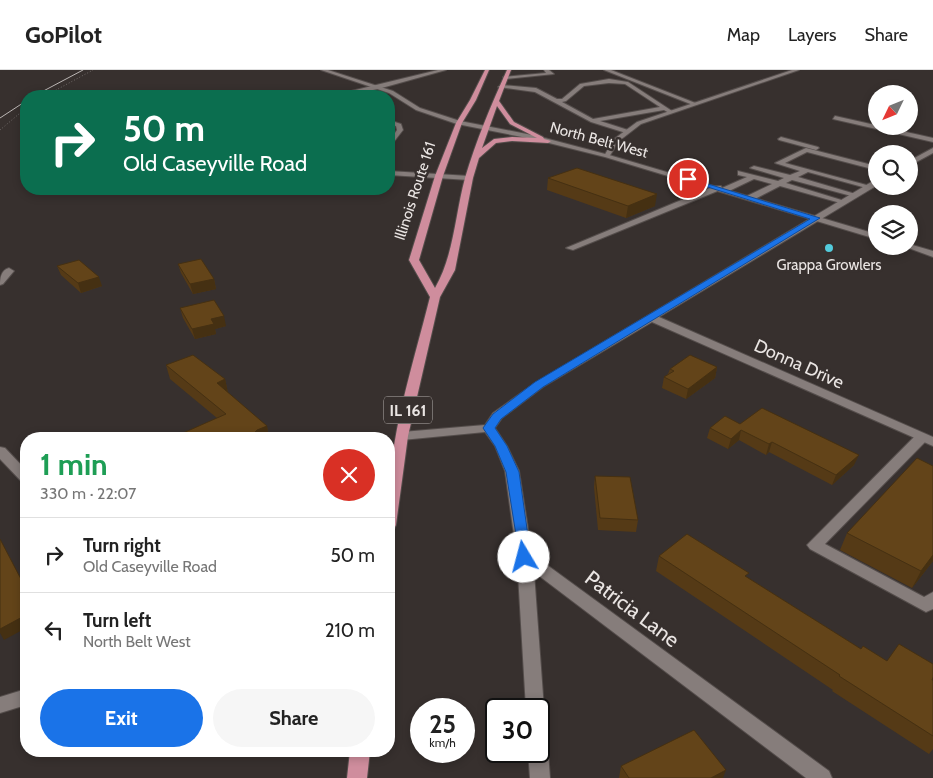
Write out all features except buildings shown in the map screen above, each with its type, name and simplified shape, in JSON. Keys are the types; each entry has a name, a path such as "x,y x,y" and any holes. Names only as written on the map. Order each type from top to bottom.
{"main road":[{"path":"458,123 487,70"},
{"name":"IL 161","path":"395,484 402,436 435,297 450,270 469,178 485,128 509,70"},
{"path":"496,101 512,123 548,141"},
{"name":"Illinois Route 161","path":"435,297 414,260 439,176 458,123"},
{"path":"476,157 494,141 512,139 548,141"},
{"path":"357,778 359,757"}],"street":[{"name":"North Belt West","path":"324,70 385,90"},
{"path":"363,90 444,70"},
{"path":"506,77 550,74 546,70"},
{"path":"606,70 695,104"},
{"path":"621,70 630,72"},
{"path":"593,121 695,104 797,70"},
{"path":"564,100 582,85 609,80 626,82 667,110"},
{"path":"638,82 645,80"},
{"path":"582,85 588,90"},
{"path":"501,87 536,90 593,121 626,131"},
{"name":"North Belt West","path":"395,94 418,109 458,123 548,141 607,156 868,234"},
{"path":"556,101 572,99"},
{"path":"607,156 616,140 626,131 667,110"},
{"path":"835,118 933,140"},
{"path":"395,124 399,125 400,130 395,137"},
{"path":"781,139 868,161"},
{"path":"844,202 741,173 806,150 868,166"},
{"path":"918,159 933,150"},
{"path":"799,153 810,156"},
{"path":"772,163 868,184"},
{"path":"854,167 868,171"},
{"path":"754,168 855,195"},
{"path":"750,198 807,170"},
{"path":"395,174 469,178"},
{"path":"570,248 753,177"},
{"path":"489,428 497,416 539,385 868,188"},
{"path":"918,249 933,254"},
{"path":"0,282 9,271"},
{"name":"Donna Drive","path":"652,318 928,439"},
{"path":"402,436 489,428"},
{"path":"489,428 501,446 512,472 524,557 534,698"},
{"path":"928,439 815,545 926,606 933,598"},
{"path":"0,451 20,472"},
{"name":"Patricia Lane","path":"524,557 822,778"},
{"path":"0,705 20,699"},
{"path":"539,763 540,778"}],"path":[{"path":"56,90 93,70"},
{"path":"0,130 20,113"}],"tram line":[{"path":"45,90 83,70"},
{"path":"0,118 20,105"}],"place":[{"name":"Grappa Growlers","path":"829,248"}],"route":[{"path":"524,557 512,472 501,446 489,428 497,416 539,385 816,218 688,179"}]}
